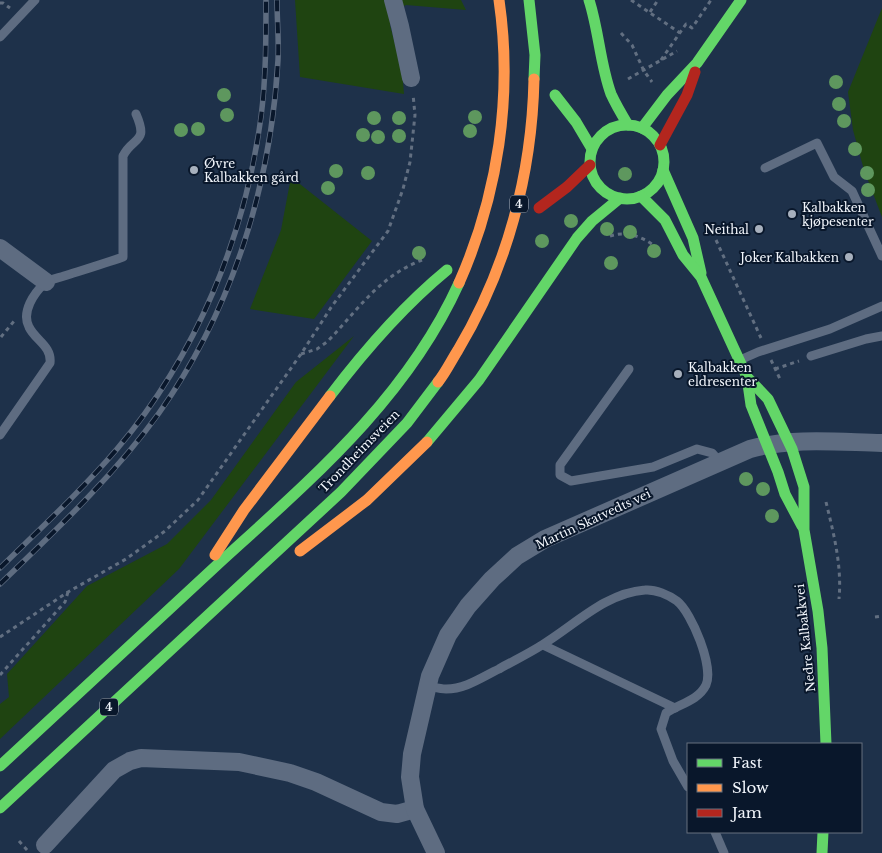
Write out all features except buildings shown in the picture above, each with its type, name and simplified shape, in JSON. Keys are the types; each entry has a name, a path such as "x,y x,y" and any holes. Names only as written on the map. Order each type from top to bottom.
{"main road":[{"name":"Trondheimsveien","path":"0,766 326,464 384,402 426,346 456,292 470,260 491,192 499,152 504,96 504,53 499,0"},
{"name":"Trondheimsveien","path":"0,808 347,487 408,422 453,359 470,330 498,267 513,225 521,194 533,105 534,47 529,0"},
{"path":"589,0 598,29 610,90 628,125"},
{"path":"642,128 667,95 697,63 741,0"},
{"path":"660,145 688,95 697,63"},
{"path":"555,95 576,122 592,149"},
{"path":"628,125 642,128 649,132 660,145 664,157 663,170 659,181 651,190 641,196 630,199 620,198 602,190 596,183 590,165 592,149 598,139 606,131 617,126 628,125"},
{"path":"538,208 568,187 590,165"},
{"name":"Nedre Kalbakkvei","path":"663,170 693,238 701,277 747,376 751,405 785,494 804,530"},
{"name":"Nedre Kalbakkvei","path":"641,196 664,220 683,256 701,277"},
{"path":"218,606 346,516 381,487 436,433 487,368 577,238 592,221 620,198"},
{"path":"203,578 240,516 374,340 404,306 446,270"},
{"name":"Nedre Kalbakkvei","path":"747,376 768,398 798,465 804,487 804,530 821,641 826,743"},
{"path":"822,853 823,833"}],"street":[{"path":"393,0 411,78"},
{"path":"0,248 46,282"},
{"name":"Martin Skatvedts vei","path":"436,853 414,809 410,777 412,754 430,676 448,635 468,606 492,578 517,556 545,539 750,448 788,441 809,440 882,444"},
{"path":"37,849 114,770 130,760 141,758 239,762 290,773 316,782 381,812 397,814 414,809"}],"lane":[{"path":"0,38 35,0"},
{"path":"0,435 50,363 48,352 42,341 30,329 26,315 28,305 46,282 123,257 123,156 125,151 139,139 141,134 136,114"},
{"path":"765,168 817,143 834,177 852,191 882,256"},
{"path":"740,360 830,329 882,306"},
{"path":"812,356 866,339 882,336"},
{"path":"629,369 560,465 560,475 572,481 653,467 697,449 712,453 719,461"},
{"path":"427,686 446,689 467,686 543,645 586,614 606,603 630,593 647,590 662,593 678,602 692,622 702,647 708,670 706,684 698,695 666,713 661,729 673,761 687,786"},
{"path":"543,645 675,708"},
{"path":"716,833 724,853"}],"path":[{"path":"631,0 680,33"},
{"path":"650,12 658,0"},
{"path":"659,62 686,24 692,28 711,0"},
{"path":"644,71 684,46"},
{"path":"0,637 68,592 126,559 165,531 198,500 301,354 332,306 388,230 403,189 414,136 415,115 411,78"},
{"path":"606,240 611,236 629,234 642,238 656,249"},
{"path":"715,238 782,384"},
{"path":"301,354 317,349 326,342 366,297 393,274 427,258"},
{"path":"775,369 812,356"},
{"path":"827,526 832,525"},
{"path":"0,675 62,606 68,598 68,592"},
{"path":"875,617 882,616"},
{"path":"18,841 37,849"}],"green space":[{"path":"295,0 461,0 466,10 406,5 395,11 390,25 402,71 404,94 300,77"},
{"path":"882,8 882,217 864,170 853,130 848,92"},
{"path":"291,177 372,241 314,319 250,309 281,230"},
{"path":"354,336 179,569 0,739 0,704 9,697 7,674 87,586 167,544 211,500 296,382"}],"railway":[{"path":"0,568 89,480 117,449 145,413 171,375 213,293 243,206 253,162 264,88 266,0"},
{"path":"0,584 42,544 123,459 159,413 185,373 207,332 227,289 243,245 257,200 267,154 278,60 277,0"}],"traffic: fast":[{"path":"529,0 535,55 534,79"},
{"path":"589,0 607,83 628,125"},
{"path":"642,128 667,95 697,63 741,0"},
{"path":"555,95 576,122 592,149"},
{"path":"627,125 648,131 658,141 664,162 658,183 648,193 627,199 606,193 596,183 590,162 596,141 606,131 627,125"},
{"path":"663,170 693,238 701,273"},
{"path":"641,196 665,220 683,255 701,277 747,377 751,405 785,494 802,526"},
{"path":"427,442 479,380 577,238 592,221 620,198"},
{"path":"330,396 385,330 430,284 447,270"},
{"path":"0,766 286,502 353,436 412,365 437,325 459,283"},
{"path":"747,377 768,399 792,449 804,487 804,530 818,611 822,648 826,743"},
{"path":"0,808 341,492 407,423 438,382"},
{"path":"822,853 823,833"}],"traffic: slow":[{"path":"459,283 484,215 499,144 503,109 504,72 499,0"},
{"path":"438,382 475,319 503,253 514,219 528,150 534,79"},
{"path":"215,555 244,510 330,396"},
{"path":"300,551 367,500 427,442"}],"traffic: jam":[{"path":"660,145 687,95 695,72"},
{"path":"539,208 567,187 590,165"}],"place":[{"name":"Øvre Kalbakken gård","path":"194,170"},
{"name":"Kalbakken kjøpesenter","path":"792,214"},
{"name":"Neithal","path":"759,229"},
{"name":"Joker Kalbakken","path":"849,257"},
{"name":"Kalbakken eldresenter","path":"678,374"}]}
